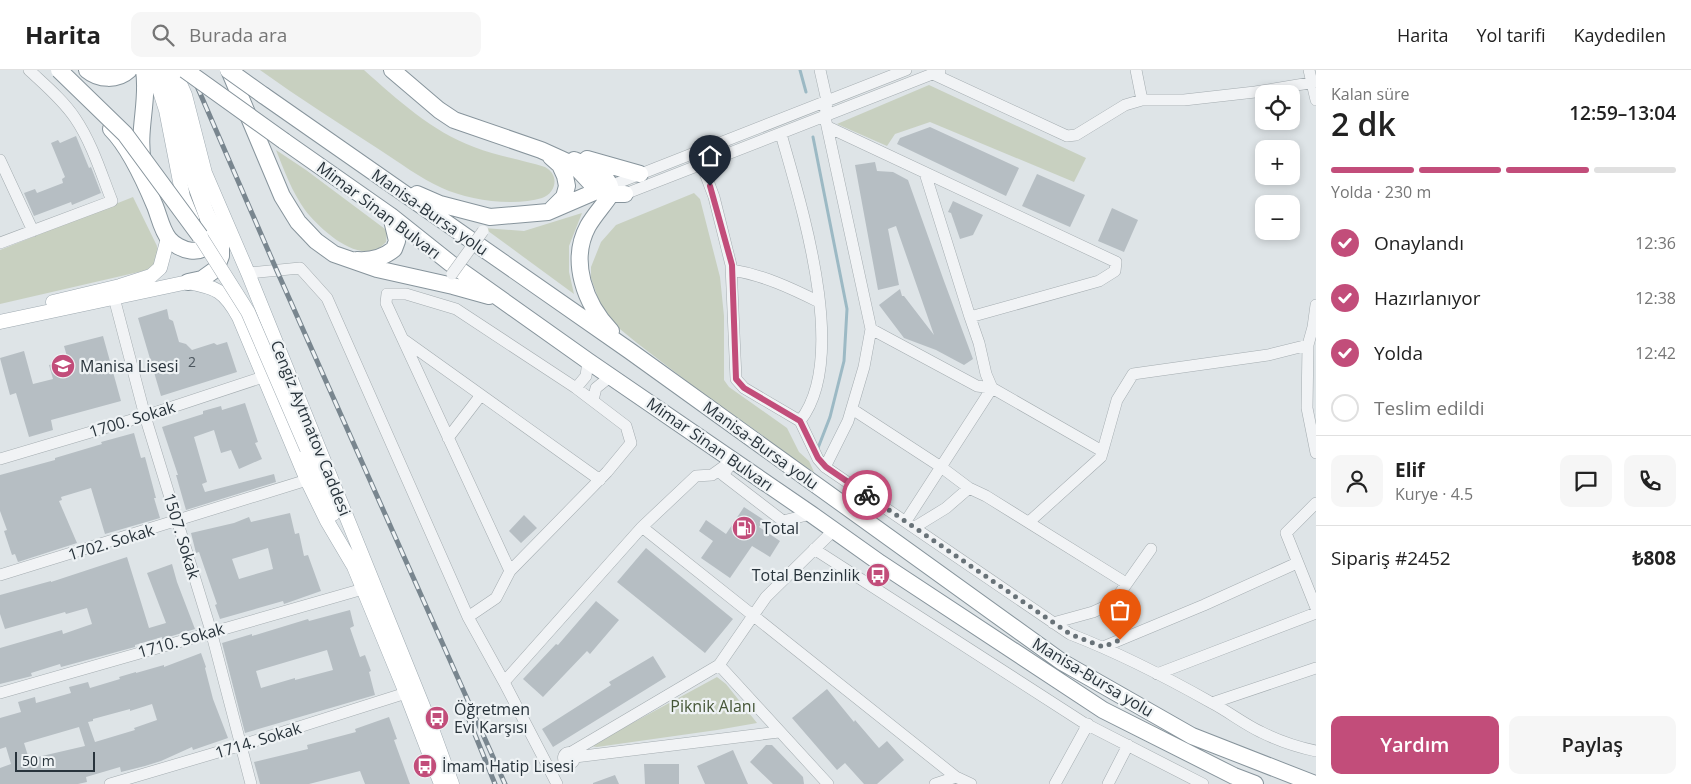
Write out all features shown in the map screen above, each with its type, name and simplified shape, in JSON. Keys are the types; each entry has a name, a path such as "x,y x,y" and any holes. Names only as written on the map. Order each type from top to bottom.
{"highway":[{"path":"50,70 119,138 148,189 168,238 187,251 197,251 210,241 211,231 191,172 172,92 154,71 146,87 140,145 148,189"},
{"path":"59,70 125,134 200,236"},
{"path":"87,70 96,76 104,78 120,76 129,70"},
{"name":"Mimar Sinan Bulvarı","path":"185,70 391,216 450,263 588,361 880,563 1102,710 1234,776 1255,784"},
{"path":"228,70 282,196 306,232 316,241 334,254 377,269 501,299"},
{"name":"Manisa-Bursa yolu","path":"228,70 630,351 1062,662 1192,736 1315,784"},
{"path":"392,70 439,110 454,120 573,159 596,170 611,191"},
{"path":"541,150 571,154 640,174"},
{"path":"541,150 560,164 567,186 564,197 548,212"},
{"path":"379,176 440,204 490,217 548,212 611,191"},
{"path":"611,191 588,226 580,249 579,264 581,277 592,306 606,326 630,351"},
{"path":"188,282 202,279 216,269 221,256 221,242 206,213"},
{"path":"348,259 365,260 379,258 394,249 396,241 391,216"}],"main road":[{"name":"Cengiz Aytmatov Caddesi","path":"174,70 185,95 205,173 248,272 429,721 452,784"},
{"name":"Cengiz Aytmatov Caddesi","path":"154,71 166,110 183,197 200,236 248,312 307,449 441,784"},
{"path":"0,322 113,293 152,276 160,268 168,238"},
{"path":"0,314 113,293 188,282 207,286 222,292 230,300 239,316 307,480 326,520 353,565"}],"street":[{"path":"0,243 112,200 92,148 75,117 29,70"},
{"path":"820,70 827,101 826,122 871,329 864,368 852,409 826,467"},
{"path":"611,191 640,174 906,70"},
{"path":"1136,70 1142,100"},
{"path":"1309,70 1314,82 1316,100"},
{"path":"611,191 702,165 781,134 826,122 938,72 1067,136 1076,135 1125,105 1142,100 1184,100 1254,92 1314,82"},
{"path":"826,122 925,173 1116,262 1115,271 1099,281 970,317"},
{"path":"781,134 812,255 822,336 819,379 809,410 800,421"},
{"path":"0,160 33,231"},
{"path":"702,165 714,197 732,270 736,379 744,388 800,421 818,458 826,467 1070,634 1103,647 1157,674 1261,732 1316,751"},
{"path":"925,173 970,317 980,343 986,374 992,388"},
{"path":"452,274 483,231"},
{"path":"248,272 300,268 326,298 468,617 557,784"},
{"path":"732,270 753,274 789,287 819,302"},
{"name":"1507. Sokak","path":"113,293 145,416 211,631 251,784"},
{"path":"468,617 496,598 510,571 600,480 630,443 626,426 576,388 456,309 406,294 387,294 386,303 510,571"},
{"path":"1316,305 1308,345 1307,408 1316,453"},
{"path":"871,329 978,386 992,388 1102,451"},
{"path":"402,339 600,480"},
{"path":"1029,522 1101,457 1117,400 1133,374 1268,355 1308,345"},
{"path":"576,388 586,376 588,361"},
{"path":"593,400 596,388 612,376"},
{"name":"1700. Sokak","path":"0,459 145,416 263,377"},
{"path":"910,524 941,467 992,388"},
{"path":"448,438 481,395"},
{"path":"852,409 941,467 969,488 1029,522 1126,583"},
{"path":"504,682 642,527 696,476 712,475 733,460"},
{"path":"733,460 723,475 782,521 811,514"},
{"name":"1702. Sokak","path":"0,575 178,522 307,480"},
{"path":"910,524 946,508 969,488"},
{"path":"1316,503 1286,533 1316,608"},
{"path":"642,527 956,777 971,784"},
{"path":"551,771 570,757 719,665 766,597 834,530"},
{"path":"814,549 1088,724 1203,784"},
{"path":"1052,623 1093,612 1113,604 1151,549"},
{"path":"1103,647 1204,605 1297,563"},
{"name":"1710. Sokak","path":"0,692 362,589"},
{"path":"1157,674 1316,613"},
{"path":"719,665 828,784"},
{"path":"1212,703 1316,668"},
{"name":"1714. Sokak","path":"110,784 242,745 406,693"},
{"path":"1055,784 1088,724"},
{"path":"570,757 779,732"},
{"path":"1108,784 1128,745"},
{"path":"934,784 956,777"}],"green space":[{"path":"260,70 364,70 416,114 443,132 483,150 550,170 554,179 553,188 547,196 542,198 531,201 505,202 478,199 442,188 410,170"},
{"path":"929,85 1086,158 1074,182 930,122 895,134 887,146 837,124"},
{"path":"276,150 385,229 387,233 386,242 376,249 367,251 357,250 327,233 300,203"},
{"path":"694,193 700,199 720,277 724,316 724,380 729,387 787,428 799,452 809,461 814,472 784,453 637,343 615,325 599,301 591,278 591,267 601,242 616,225"},
{"path":"133,197 157,246 158,256 154,267 0,304 0,250"},
{"path":"582,213 569,246 569,272 574,294 484,228 524,231"},
{"name":"Piknik Alanı","path":"717,677 726,684 757,723 597,747 590,746"}],"building":[{"path":"930,127 1019,168 1006,196 897,144 900,138"},
{"path":"76,136 101,193 72,205 71,202 34,216 24,193 35,189 37,193 63,183 62,179 65,177 51,143 58,140 60,143"},
{"path":"875,162 877,171 893,172 908,180 973,359 964,365 936,350 904,338 879,305 900,289 902,296 904,296 934,335 896,226 888,229 899,285 878,290 855,165"},
{"path":"1037,174 1085,195 1070,227 1022,206"},
{"path":"953,201 983,215 973,235 960,239 951,213 948,212"},
{"path":"1112,208 1138,220 1124,252 1098,241"},
{"path":"167,309 169,319 173,321 179,342 186,344 192,350 214,343 217,345 227,342 237,372 161,396 138,318"},
{"path":"103,336 121,401 51,420 53,430 29,437 16,393 10,395 0,358 24,351 33,384 53,379 49,365 68,360 64,346"},
{"path":"245,403 258,442 255,443 262,459 239,469 231,450 221,453 214,430 194,437 207,482 202,484 205,492 274,474 276,482 186,510 176,475 178,475 162,427 203,414 203,411 221,406 222,410"},
{"path":"134,433 141,458 145,457 160,518 105,534 91,488 61,497 62,500 59,501 77,543 18,562 15,554 12,555 4,531 7,530 0,511 0,475 55,460 55,458 102,444 101,442"},
{"path":"744,507 764,520 759,527 780,541 770,557 752,546 730,578 701,558 713,541 699,531 706,520 726,534"},
{"path":"290,513 295,534 299,533 304,556 308,555 321,591 284,604 283,601 220,619 215,605 217,604 199,552 196,553 191,533 234,523 249,517 251,522","holes":["268,548 273,569 239,579 232,559"]},
{"path":"524,515 537,528 521,543 509,531"},
{"path":"646,548 733,619 705,653 617,582"},
{"path":"127,557 149,628 166,623 147,573 172,564 195,629 61,667 60,664 31,673 32,676 0,684 0,648 62,630 63,634 92,624 87,608 66,614 65,612 5,629 0,614 0,595 51,582"},
{"path":"596,601 619,620 590,654 587,651 543,697 523,679 556,644 558,645"},
{"path":"350,610 354,626 350,628 360,657 365,655 371,671 369,672 375,695 245,733 222,643 308,619 309,621","holes":["327,650 333,670 261,688 256,671"]},
{"path":"201,653 213,699 228,738 193,750 192,747 145,766 121,772 120,767 86,777 87,782 78,784 0,784 0,768 11,764 6,747 0,749 0,718 21,712 18,702 35,697 36,703 71,693 69,687 88,682 90,688 136,672 164,665 164,667","holes":["152,704 157,720 134,728 135,730 95,742 88,722 93,721 93,719","79,727 85,746 29,759 24,743"]},
{"path":"653,656 666,677 553,747 542,729 611,685 609,682"},
{"path":"827,689 854,722 855,720 879,748 887,741 904,760 877,784 864,784 845,763 837,770 792,718"},
{"path":"389,717 397,739 394,740 410,784 365,784 360,771 309,784 260,784 254,762 308,749 307,745 356,732 355,729"},
{"path":"766,745 772,745 803,777 804,784 773,784 750,762"},
{"path":"733,750 748,784 705,784 697,766"},
{"path":"644,764 679,764 679,784 645,784"},
{"path":"615,775 619,784 593,784 593,783"}],"waterway":[{"path":"800,70 806,92"},
{"path":"813,137 847,309 844,361 830,417 818,448"}],"railway":[{"path":"190,70 277,271 505,784"},
{"path":"467,715 495,784"}],"way so far":[{"path":"867,495 1070,634 1103,647 1120,640"}],"place":[{"name":"Manisa Lisesi","path":"63,366"},
{"name":"Total","path":"744,528"},
{"name":"Total Benzinlik","path":"878,575"},
{"name":"Öğretmen Evi Karşısı","path":"437,718"},
{"name":"İmam Hatip Lisesi","path":"425,766"}],"route":[{"path":"710,186 732,265 736,379 744,388 800,421 818,458 826,467 867,495"}]}
